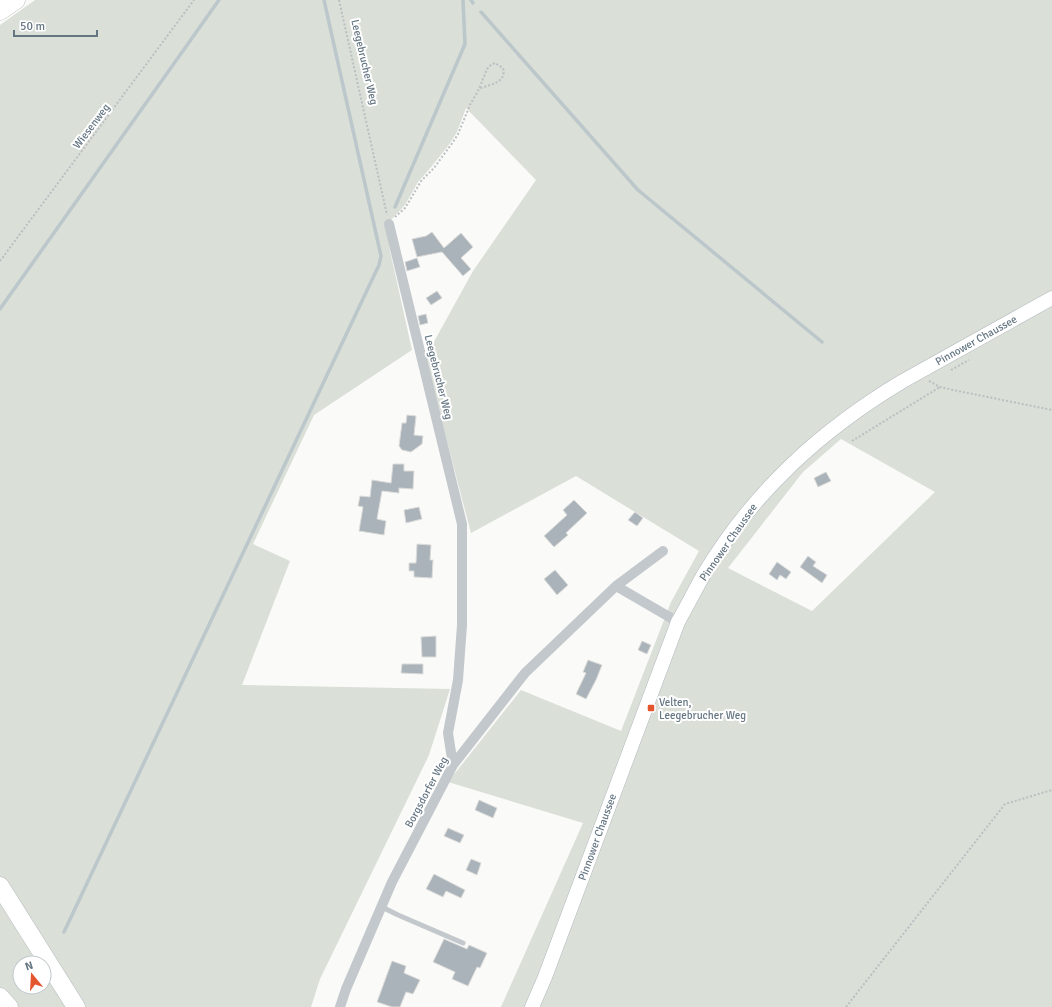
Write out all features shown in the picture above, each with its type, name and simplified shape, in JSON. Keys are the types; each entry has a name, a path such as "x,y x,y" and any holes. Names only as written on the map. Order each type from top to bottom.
{"highway":[{"path":"0,11 16,0"},
{"path":"0,886 76,1007"},
{"path":"0,997 9,1007"}],"main road":[{"name":"Pinnower Chaussee","path":"532,1007 545,977 678,622 704,574 724,544 745,516 778,478 805,451 840,422 880,394 1052,298"}],"street":[{"name":"Leegebrucher Weg","path":"389,224 462,524 462,625 458,680 448,733 453,765"},
{"name":"Borgsdorfer Weg","path":"340,1007 392,882 453,765 525,673 616,586 663,551"},
{"path":"616,586 678,622"}],"lane":[{"path":"382,907 463,943"}],"path":[{"name":"Wiesenweg","path":"0,261 194,0"},
{"name":"Leegebrucher Weg","path":"339,0 389,224"},
{"path":"389,224 405,208 421,181 434,168 453,142 479,89 483,76 491,65 496,63 503,68 504,72 501,80 497,83 479,89"},
{"path":"950,370 970,359"},
{"path":"916,374 940,387 1052,410"},
{"path":"852,441 940,387"},
{"path":"846,1007 1005,804 1052,790"}],"shaded area":[{"path":"35,0 1052,0 1052,1007 501,1007 583,823 448,782 521,690 621,731 671,602 699,551 576,476 471,533 425,358 473,271 536,180 466,108 457,132 448,146 418,182 405,205 391,220 387,229 390,251 412,350 314,415 253,544 290,561 242,685 450,689 429,755 320,979 311,1007 0,1007 0,25","holes":["841,439 935,492 812,611 728,568 803,472"]}],"building":[{"path":"432,232 444,248 461,233 473,247 461,258 471,269 463,276 442,252 417,257 412,239 426,236"},
{"path":"417,258 420,267 407,271 405,262"},
{"path":"437,291 442,298 431,305 426,298"},
{"path":"426,314 428,323 420,325 418,316"},
{"path":"407,415 416,416 414,435 423,436 422,444 411,452 402,450 399,446 402,423 406,423"},
{"path":"393,464 404,464 404,471 414,471 413,489 399,488 399,493 382,491 377,519 386,521 384,535 359,531 363,507 358,506 360,496 370,497 372,480 391,483"},
{"path":"826,472 831,481 818,487 814,478"},
{"path":"574,500 587,513 566,533 568,535 554,547 544,536 567,515 563,510"},
{"path":"419,507 422,519 406,523 404,510"},
{"path":"635,512 643,518 637,526 628,520"},
{"path":"417,544 431,545 430,560 433,560 432,578 414,577 414,571 409,571 409,563 416,563"},
{"path":"808,556 816,562 813,566 827,575 822,583 800,567"},
{"path":"777,562 791,572 786,579 780,575 777,580 769,574"},
{"path":"555,570 568,585 557,595 544,579"},
{"path":"436,636 436,657 422,657 421,637"},
{"path":"642,641 651,645 647,654 638,650"},
{"path":"588,660 602,665 586,699 576,694 586,673 583,672"},
{"path":"402,664 423,664 423,674 401,673"},
{"path":"479,800 497,808 493,818 475,810"},
{"path":"448,828 464,835 460,843 444,836"},
{"path":"471,859 481,863 477,875 466,870"},
{"path":"434,874 465,890 461,898 446,891 443,897 426,889"},
{"path":"444,939 467,949 469,945 487,953 480,968 477,967 468,986 452,979 455,972 433,962"},
{"path":"392,961 406,966 404,973 420,980 413,994 406,992 400,1007 392,1007 377,1002"}],"waterway":[{"path":"0,309 219,0"},
{"path":"64,932 379,265 381,256 324,0"},
{"path":"395,207 465,44 463,0"},
{"path":"481,12 638,190 822,342"}],"place":[{"name":"Velten, Leegebrucher Weg","path":"651,708"}]}
